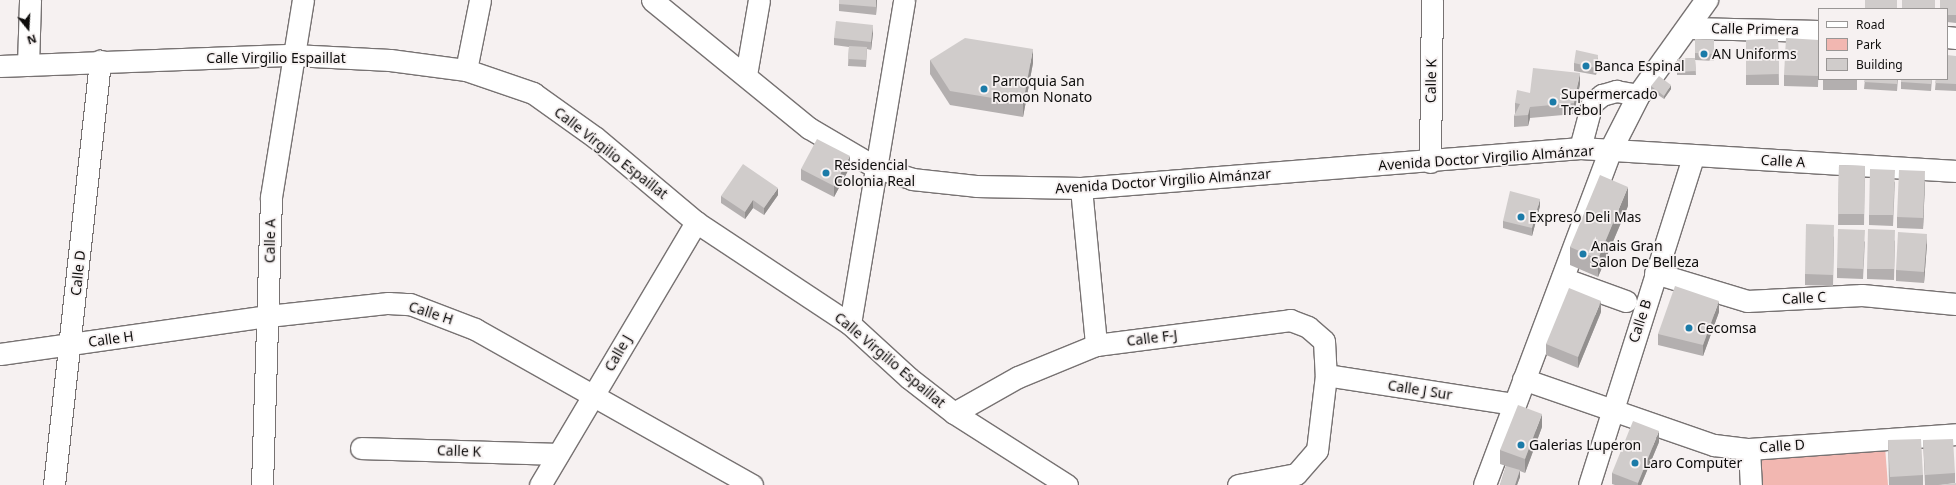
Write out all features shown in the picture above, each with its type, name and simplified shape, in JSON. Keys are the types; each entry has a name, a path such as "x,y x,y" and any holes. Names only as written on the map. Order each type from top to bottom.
{"main road":[{"path":"1485,485 1513,404 1611,150 1639,94 1690,28 1707,0"}],"street":[{"path":"28,65 30,0"},
{"name":"Calle A","path":"262,485 271,197 303,0"},
{"path":"466,70 480,0"},
{"name":"Avenida Doctor Virgilio Almánzar","path":"652,0 746,75 809,128 877,168 912,179 976,186 1081,188 1430,162 1580,148 1611,150"},
{"path":"746,75 759,0"},
{"path":"850,324 904,0"},
{"name":"Calle K","path":"1430,162 1432,0"},
{"path":"1712,0 1718,14 1735,27"},
{"name":"Calle Primera","path":"1690,28 1735,27 1818,31"},
{"name":"Calle Virgilio Espaillat","path":"0,66 100,60 293,55 390,60 466,70 533,93 596,138 696,222 850,324 909,378 954,413 1066,485"},
{"name":"Calle D","path":"54,485 100,60"},
{"path":"1580,148 1592,103 1602,95 1616,91 1639,94"},
{"name":"Calle A","path":"1611,150 1693,157 1956,171"},
{"name":"Calle B","path":"1589,485 1693,157"},
{"path":"1081,188 1096,345"},
{"name":"Calle J","path":"540,485 696,222"},
{"name":"Calle C","path":"1655,273 1747,301 1862,294 1956,304"},
{"path":"1562,278 1626,301"},
{"name":"Calle H","path":"0,354 268,316 388,303 410,304 475,329 594,394 730,480 752,485"},
{"name":"Calle F-J","path":"954,413 1024,374 1096,345 1290,320 1308,327 1324,341 1326,375 1317,450 1309,463 1304,485"},
{"name":"Calle J Sur","path":"1326,375 1513,404"},
{"name":"Calle D","path":"1523,379 1611,412 1714,445 1749,449 1956,434"},
{"name":"Calle K","path":"361,448 558,454"},
{"path":"1749,449 1751,485"},
{"path":"1238,485 1296,474 1309,463"}],"green space":[{"path":"1885,447 1888,485 1757,485 1759,458"}],"building":[{"path":"839,0 876,0 876,7 839,4"},
{"path":"1865,0 1897,0 1897,8 1865,8"},
{"path":"1902,0 1935,0 1935,8 1902,8"},
{"path":"1940,0 1956,0 1956,15 1948,15 1948,8 1940,8"},
{"path":"836,21 873,25 871,42 834,38"},
{"name":"Parroquia San Romon Nonato","path":"965,38 1033,49 1023,103 950,91 930,60"},
{"path":"1786,38 1818,40 1818,76 1784,75"},
{"path":"1695,39 1714,40 1714,54 1695,53"},
{"path":"1778,39 1779,74 1746,75 1746,40"},
{"path":"849,46 867,47 866,60 848,59"},
{"path":"1576,50 1598,55 1596,68 1574,63"},
{"path":"1948,55 1956,56 1956,84 1935,83 1936,80 1948,80"},
{"path":"1695,58 1696,71 1677,72 1677,59"},
{"name":"Supermercado Trebol","path":"1533,68 1580,73 1574,103 1530,107 1528,115 1514,116 1520,104 1515,103 1517,90 1530,93"},
{"path":"1659,76 1671,85 1664,96 1651,86"},
{"path":"1865,80 1897,80 1897,84 1864,82"},
{"path":"1901,80 1932,80 1931,84 1901,82"},
{"name":"Residencial Colonia Real","path":"817,139 850,156 834,186 801,169"},
{"path":"743,164 778,188 764,208 753,200 745,212 721,196"},
{"path":"1839,165 1865,166 1864,214 1838,214"},
{"path":"1870,169 1895,170 1893,215 1869,215"},
{"path":"1899,170 1925,171 1923,218 1897,217"},
{"path":"1600,175 1628,187 1598,259 1570,247"},
{"name":"Expreso Deli Mas","path":"1510,191 1540,199 1532,228 1503,221"},
{"path":"1806,224 1834,225 1833,275 1805,274"},
{"path":"1838,229 1865,230 1863,269 1837,268"},
{"path":"1868,229 1895,230 1894,269 1867,269"},
{"path":"1898,232 1927,234 1924,272 1896,270"},
{"name":"Cecomsa","path":"1675,286 1719,301 1703,345 1658,334"},
{"path":"1569,288 1601,301 1578,357 1546,344"},
{"path":"1518,405 1542,414 1525,459 1500,450"},
{"name":"Laro Computer","path":"1633,421 1659,431 1638,483 1612,473"},
{"path":"1921,439 1923,475 1890,477 1888,440"},
{"path":"1953,439 1955,473 1925,475 1923,440"},
{"path":"1506,466 1520,470 1515,485 1500,485"},
{"path":"1956,483 1956,485 1938,485"}],"place":[{"name":"AN Uniforms","path":"1704,54"},
{"name":"Banca Espinal","path":"1586,66"},
{"name":"Parroquia San Romon Nonato","path":"984,89"},
{"name":"Supermercado Trebol","path":"1553,102"},
{"name":"Residencial Colonia Real","path":"826,173"},
{"name":"Expreso Deli Mas","path":"1521,217"},
{"name":"Anais Gran Salon De Belleza","path":"1583,254"},
{"name":"Cecomsa","path":"1689,328"},
{"name":"Galerias Luperon","path":"1521,445"},
{"name":"Laro Computer","path":"1635,463"}]}
